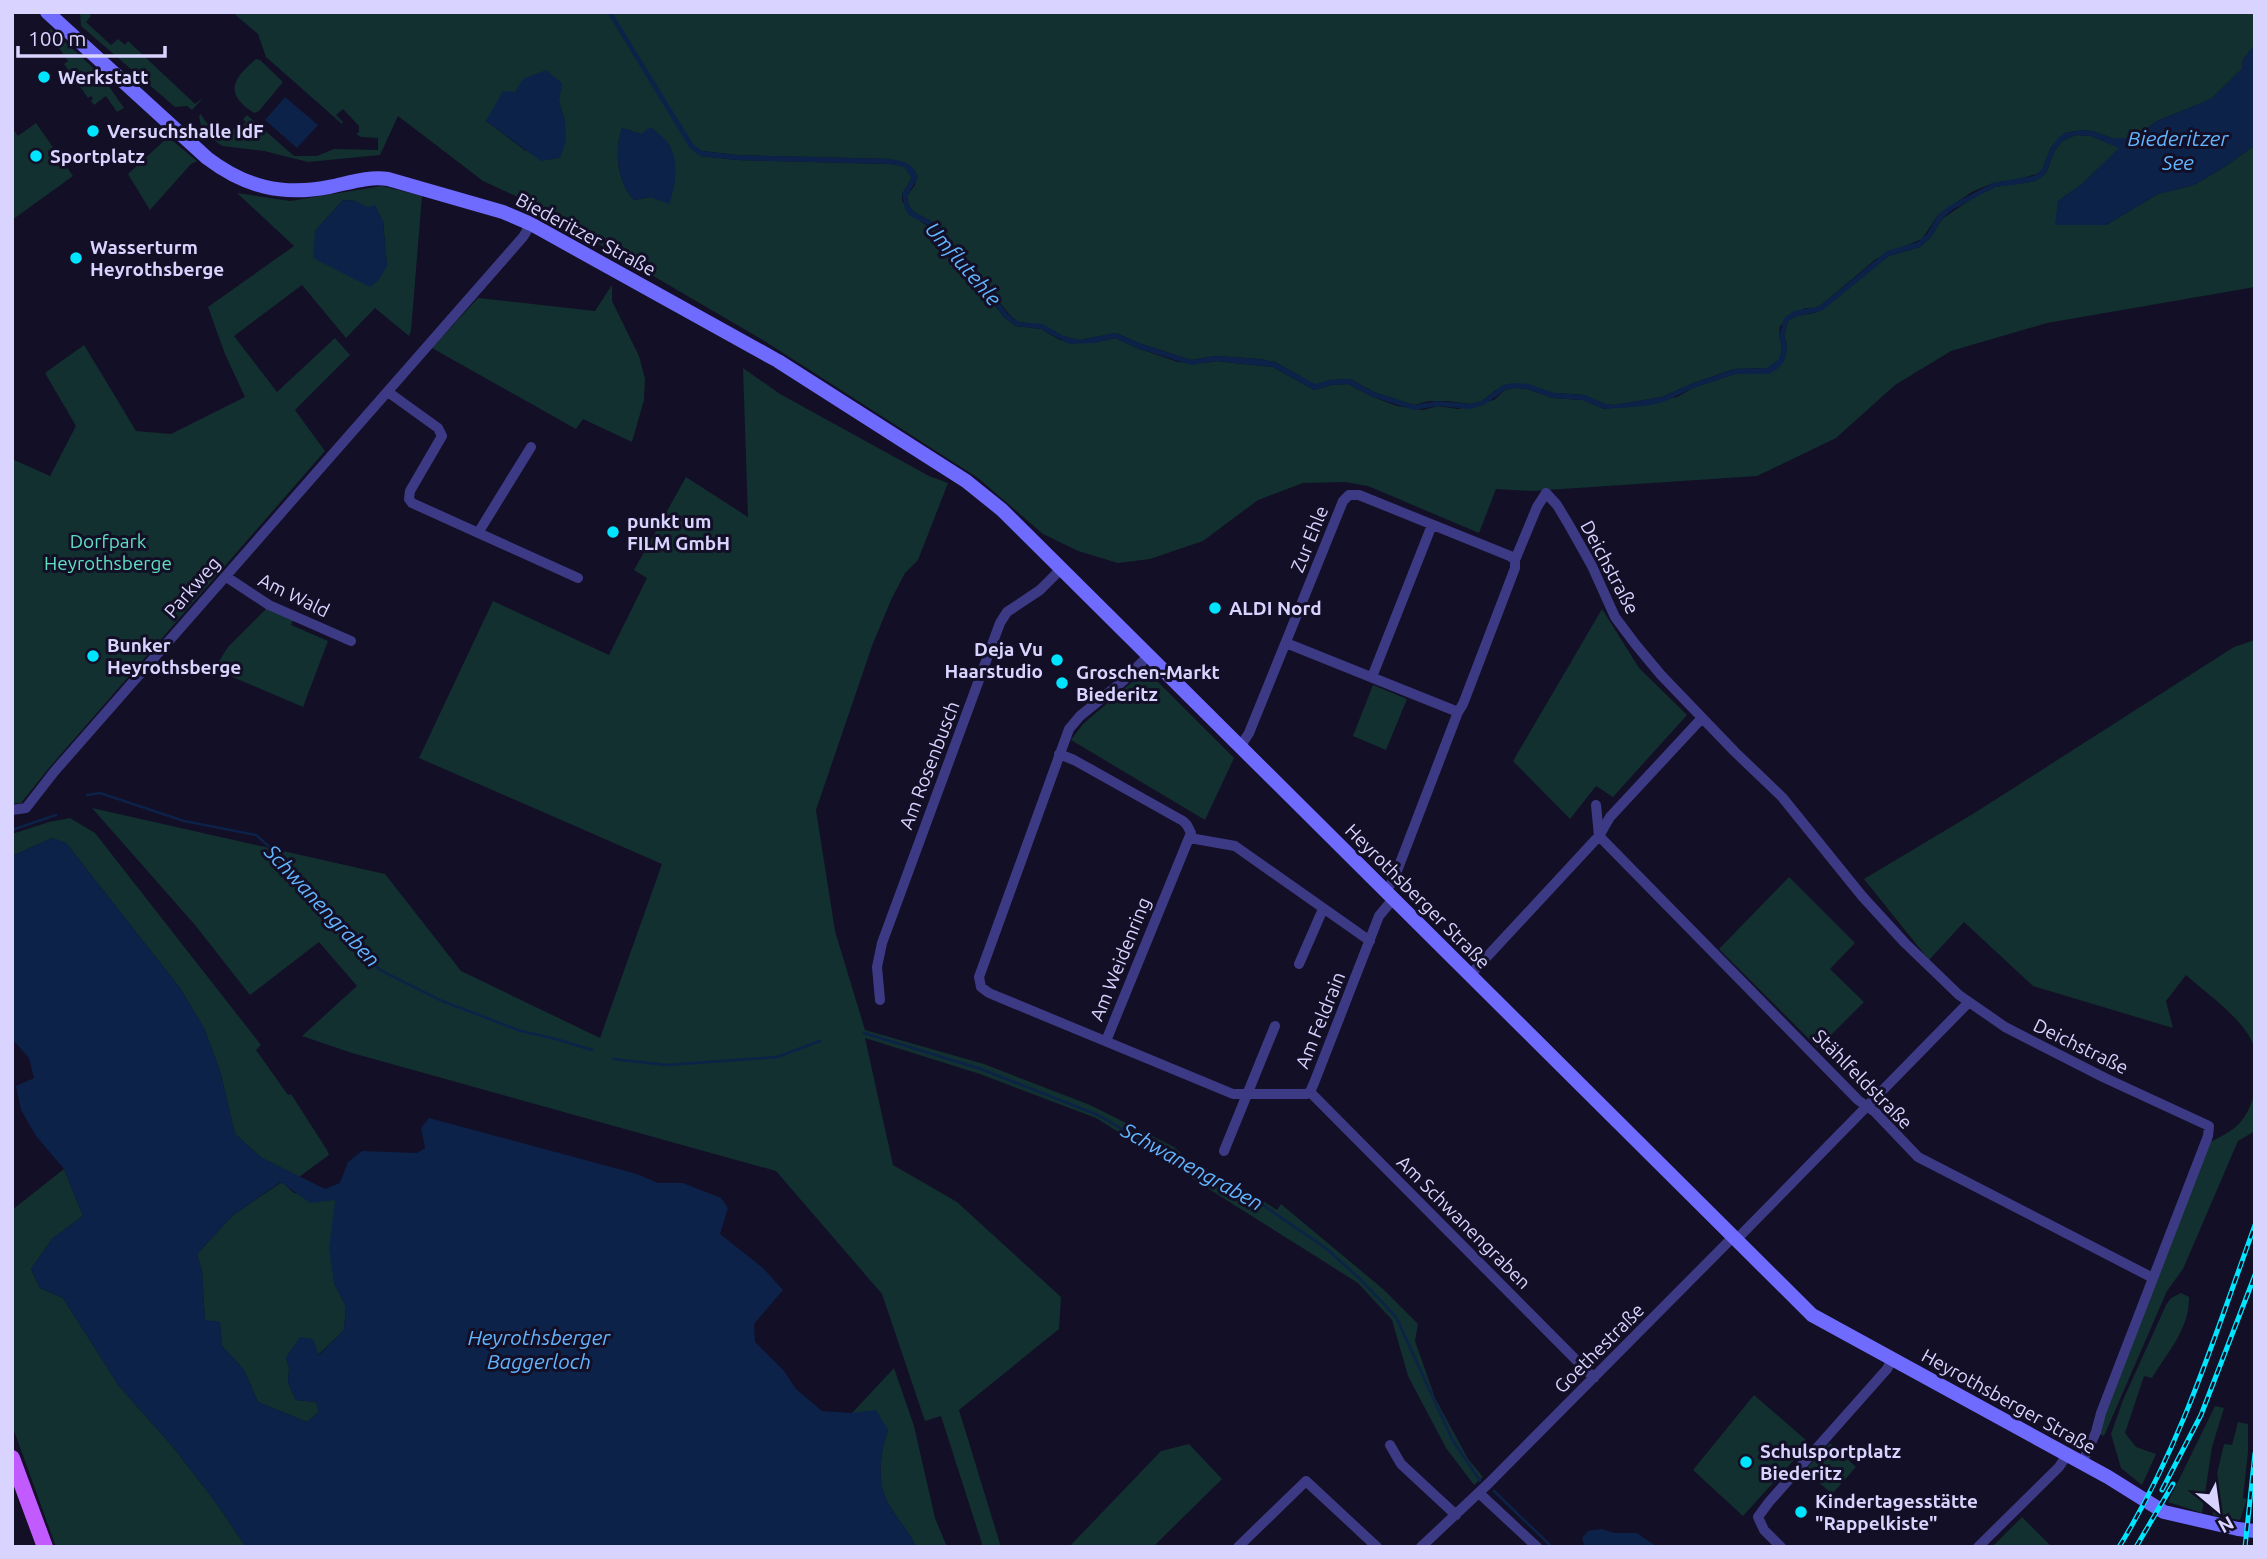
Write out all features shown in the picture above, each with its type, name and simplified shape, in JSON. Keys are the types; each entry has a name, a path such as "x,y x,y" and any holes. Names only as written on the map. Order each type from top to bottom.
{"main road":[{"path":"12,1458 45,1547"}],"street":[{"name":"Biederitzer Straße","path":"47,12 207,158 232,175 266,187 302,190 364,179 388,179 514,216 760,351 922,452"},
{"name":"Parkweg","path":"12,810 26,808 54,772 520,240 531,224"},
{"path":"387,392 438,428 442,436 410,491 409,499 418,506 578,578"},
{"path":"478,533 531,447"},
{"name":"Heyrothsberger Straße","path":"922,452 985,496 1061,569 1812,1315 2108,1477 2164,1512 2255,1531"},
{"name":"Deichstraße","path":"1515,560 1537,507 1546,494 1557,505 1569,525 1623,629 1661,675 1782,797 1844,875 1905,943 1968,1003 2016,1033 2105,1079 2209,1126 2208,1136 2082,1463"},
{"name":"Zur Ehle","path":"1240,747 1247,739 1343,501 1349,495 1359,495 1515,560"},
{"path":"1372,677 1432,525"},
{"path":"1389,895 1510,581 1515,560"},
{"name":"Am Rosenbusch","path":"880,1000 877,967 882,943 1000,623 1007,612 1040,590 1061,569"},
{"name":"Am Wald","path":"225,576 269,605 351,641"},
{"path":"1286,643 1458,712"},
{"name":"Am Weidenring","path":"1149,655 1069,729 979,976 979,984 989,993 1106,1041 1190,838"},
{"path":"1470,975 1599,836 1610,817 1702,718"},
{"path":"1059,754 1184,822 1189,829 1190,838 1235,846 1370,941"},
{"path":"1595,805 1599,836"},
{"name":"Stählfeldstraße","path":"1599,836 1858,1100 1918,1157 2153,1278"},
{"name":"Am Feldrain","path":"1106,1041 1233,1094 1302,1095 1310,1092 1389,895"},
{"name":"Am Feldrain","path":"1299,964 1324,909"},
{"name":"Goethestraße","path":"1421,1547 1479,1493 1968,1003"},
{"name":"Am Feldrain","path":"1224,1151 1275,1026"},
{"name":"Am Schwanengraben","path":"1310,1092 1594,1378"},
{"name":"Heyrothsberger Straße","path":"1782,1547 1764,1530 1758,1517 1892,1360"},
{"path":"1390,1446 1401,1464 1456,1515"},
{"path":"1978,1547 2067,1455"},
{"path":"1238,1547 1306,1480 1377,1547"},
{"path":"1479,1493 1537,1547"}],"green space":[{"path":"80,12 88,12 91,16 86,22 111,45 118,39 125,45 128,41 195,104 203,98 192,110 187,106 175,107 81,26"},
{"path":"232,12 2255,12 2255,44 2243,60 2242,69 2211,99 2157,121 2133,138 2112,138 2082,130 2065,133 2051,147 2039,173 1993,183 1972,192 1938,215 1922,239 1876,259 1820,306 1805,308 1780,326 1781,354 1779,360 1767,368 1734,369 1662,397 1614,405 1584,395 1554,393 1528,385 1496,390 1482,401 1470,404 1429,401 1414,405 1374,392 1350,379 1330,380 1315,385 1275,362 1260,359 1216,356 1191,360 1116,333 1080,340 1063,336 1043,325 1018,322 1009,314 959,259 940,226 914,212 909,206 907,196 915,185 916,172 904,166 912,178 902,194 902,201 921,222 936,230 1005,318 1016,326 1041,329 1060,340 1094,343 1115,338 1178,362 1216,361 1273,367 1314,390 1348,384 1397,406 1423,410 1438,406 1458,409 1494,400 1505,390 1514,388 1527,389 1553,398 1583,400 1604,409 1677,397 1693,388 1735,374 1769,373 1783,362 1787,346 1784,335 1788,321 1796,316 1815,313 1889,256 1920,247 1931,237 1942,219 1974,197 1995,187 2035,181 2046,173 2055,150 2062,141 2076,135 2091,136 2120,148 2082,184 2058,201 2056,225 2106,225 2158,194 2194,185 2255,145 2255,287 2047,323 1951,351 1895,385 1836,438 1757,476 1532,491 1496,489 1479,533 1368,486 1345,482 1303,483 1258,500 1203,541 1150,559 1118,563 1078,551 1043,534 978,478 766,342 520,198 483,181 398,116 380,155 308,162 264,151 222,146 202,131 199,116 201,114 205,121 226,137 234,128 238,131 246,122 243,119 247,115 294,156 317,156 334,149 378,150 378,138 356,134 359,132 359,126 343,109 336,115 342,124 266,57 258,34","holes":["515,92 559,102 565,121 526,151 486,121","622,128 641,134 650,197 634,200 621,175 618,146","702,151 737,155 890,159 904,166 737,160 700,156"]},
{"path":"51,29 101,75 124,108 117,112 106,96 94,105 91,101 93,98 88,98 64,64 68,61 50,35 45,38 43,35"},
{"path":"256,59 283,82 259,111 254,113 238,99 235,86 241,73"},
{"name":"Sportplatz","path":"36,123 73,176 12,220 12,128 18,136"},
{"path":"168,137 197,161 191,164 150,210 128,174"},
{"name":"Dorfpark Heyrothsberge","path":"382,186 422,196 409,336 375,308 346,338 302,285 234,336 277,392 335,338 350,355 295,410 325,451 21,803 12,804 12,459 50,476 76,426 45,373 84,345 136,431 171,434 245,397 225,354 208,307 294,246 237,193 290,201","holes":["343,200 356,201 383,221 387,266 315,231"]},
{"path":"612,285 612,301 639,356 645,379 644,400 632,442 583,419 576,429 432,348 478,298 595,311"},
{"path":"743,368 780,394 929,476 948,483 918,560 905,573 872,646 816,810 835,931 865,1030 984,1064 1090,1105 1174,1147 1204,1173 1236,1184 1277,1210 1281,1204 1383,1289 1418,1324 1415,1341 1435,1398 1468,1459 1483,1477 1474,1485 1446,1448 1408,1376 1392,1320 1358,1283 1096,1118 980,1074 865,1038 893,1165 957,1202 1061,1297 1059,1329 959,1410 1001,1547 983,1547 941,1416 925,1421 882,1294 776,1171 352,1053 302,1036 357,986 319,942 250,995 195,925 92,808 385,874 461,971 600,1038 662,864 419,758 493,601 609,655 647,578 634,570 686,477 748,517"},
{"path":"267,608 293,620 291,625 328,641 303,707 214,669 228,647"},
{"path":"1602,609 1639,668 1687,715 1613,797 1596,786 1570,819 1513,761"},
{"path":"2255,640 2255,1049 2244,1028 2186,975 2166,1001 2173,1028 2033,986 1964,922 1929,960 1864,879 1976,812 2234,647"},
{"path":"1146,670 1234,758 1205,820 1071,740 1083,724"},
{"path":"1373,685 1407,699 1386,750 1353,736"},
{"path":"70,818 95,833 261,1045 256,1050 288,1095 291,1094 329,1155 299,1177 262,1158 235,1134 220,1071 204,1028 180,988 66,843 52,838 12,856 12,834"},
{"path":"1789,877 1855,943 1830,969 1864,1002 1818,1048 1719,949"},
{"path":"2255,1092 2255,1131 2238,1141 2183,1269 2167,1291 2104,1436 2100,1434 2103,1418 2210,1142 2227,1133 2244,1118"},
{"path":"64,1169 83,1216 53,1238 31,1269 40,1288 63,1298 119,1386 173,1447 246,1547 56,1547 12,1425 12,1210"},
{"path":"282,1182 294,1193 335,1199 334,1283 346,1307 344,1330 318,1355 286,1357 289,1368 288,1383 296,1400 316,1402 319,1412 307,1422 258,1402 244,1370 222,1346 220,1322 205,1321 202,1272 197,1254 233,1215"},
{"path":"2181,1293 2189,1297 2182,1330 2152,1378 2144,1376 2125,1433 2136,1447 2156,1454 2142,1485 2121,1468 2111,1434 2123,1400 2166,1305 2171,1298"},
{"path":"894,1368 914,1426 935,1518 947,1547 916,1547 889,1505 882,1487 881,1458 888,1430 852,1413"},
{"name":"Schulsportplatz Biederitz","path":"1754,1395 1806,1440 1801,1446 1803,1450 1743,1516 1693,1470"},
{"path":"2215,1406 2224,1408 2212,1447 2202,1513 2168,1502"},
{"path":"2238,1422 2248,1424 2243,1498 2247,1499 2240,1520 2213,1515 2214,1487 2224,1444 2232,1445"},
{"path":"1830,1443 1856,1467 1832,1494 1805,1470"},
{"path":"1189,1444 1222,1479 1153,1547 1069,1547 1161,1451"},
{"path":"2022,1517 2052,1547 1992,1547"}],"water":[{"path":"607,12 612,12 693,144 702,151 737,155 890,159 911,166 918,178 907,196 909,206 914,212 940,226 959,259 1018,322 1043,324 1063,336 1080,340 1116,333 1191,360 1216,356 1275,362 1315,384 1350,379 1374,392 1414,405 1437,401 1470,404 1482,401 1503,385 1513,383 1528,384 1554,393 1585,395 1614,405 1662,397 1735,369 1767,368 1778,360 1781,354 1779,336 1784,318 1794,311 1820,306 1887,251 1918,242 1927,234 1938,215 1949,206 1993,183 2033,176 2042,170 2051,147 2065,133 2082,130 2112,138 2133,138 2157,121 2211,99 2242,69 2243,60 2255,44 2255,145 2194,185 2158,194 2106,225 2055,225 2058,201 2082,184 2119,148 2091,136 2076,135 2062,141 2042,177 2035,181 1995,187 1952,210 1920,247 1889,256 1823,310 1788,321 1784,335 1786,355 1783,363 1769,374 1735,374 1646,406 1604,409 1583,400 1553,398 1527,389 1514,388 1505,390 1484,405 1470,409 1438,406 1414,410 1373,397 1348,384 1314,390 1273,367 1216,361 1191,365 1115,338 1094,343 1069,344 1041,329 1016,326 1005,318 982,289 955,262 936,229 910,216 905,209 902,194 912,178 904,167 889,164 737,160 700,156 689,147"},
{"path":"546,70 562,83 559,102 565,121 566,141 560,158 541,161 486,121 503,91 515,92 523,79"},
{"path":"285,97 318,125 297,148 265,120"},
{"path":"651,127 666,141 674,157 675,181 669,204 650,197 634,200 621,175 618,146 622,128 641,134"},
{"path":"343,200 356,201 367,207 375,205 383,221 387,266 378,281 370,287 313,258 315,231"},
{"name":"Heyrothsberger Baggerloch","path":"52,838 66,843 180,988 204,1028 220,1071 235,1134 262,1158 325,1189 340,1183 348,1162 362,1151 417,1153 425,1148 421,1128 429,1118 637,1174 658,1183 683,1183 721,1198 728,1208 720,1234 763,1268 783,1290 754,1324 755,1342 784,1371 796,1389 822,1411 852,1413 876,1410 888,1430 881,1458 882,1487 889,1505 916,1547 246,1547 173,1447 119,1386 63,1298 40,1288 31,1269 53,1238 83,1216 64,1169 36,1136 21,1110 16,1086 34,1078 29,1058 12,1039 12,856","holes":["281,1182 310,1203 335,1200 329,1248 334,1283 346,1307 344,1330 319,1355 313,1339 300,1337 286,1357 289,1368 288,1383 296,1400 316,1402 319,1412 307,1422 258,1402 244,1370 222,1346 220,1322 205,1320 202,1272 197,1254 233,1215"]},
{"path":"1602,1529 1614,1533 1637,1533 1657,1547 1585,1547 1582,1538 1588,1531"}],"waterway":[{"name":"Schwanengraben","path":"87,795 100,793 184,821 256,835 281,857 304,890 380,970 442,1001 521,1031 592,1050"},
{"name":"Schwanengraben","path":"12,830 56,815"},
{"name":"Schwanengraben","path":"864,1033 981,1069 1098,1115 1207,1178 1238,1188 1327,1249 1396,1317 1453,1441 1480,1481"},
{"name":"Schwanengraben","path":"613,1059 666,1065 777,1057 820,1041"},
{"name":"Schwanengraben","path":"1494,1491 1552,1547"}],"railway":[{"path":"2119,1547 2141,1509 2179,1430 2255,1225"},
{"path":"2162,1490 2201,1415 2255,1275"},
{"path":"2245,1547 2255,1453"},
{"path":"2136,1547 2173,1484"}],"place":[{"name":"Werkstatt","path":"44,77"},
{"name":"Versuchshalle IdF","path":"93,131"},
{"name":"Sportplatz","path":"36,156"},
{"name":"Wasserturm Heyrothsberge","path":"76,258"},
{"name":"punkt um FILM GmbH","path":"613,532"},
{"name":"ALDI Nord","path":"1215,608"},
{"name":"Bunker Heyrothsberge","path":"93,656"},
{"name":"Deja Vu Haarstudio","path":"1057,660"},
{"name":"Groschen-Markt Biederitz","path":"1062,683"},
{"name":"Schulsportplatz Biederitz","path":"1746,1462"},
{"name":"Kindertagesstätte \"Rappelkiste\"","path":"1801,1512"}],"water label":[{"name":"Biederitzer See","path":"2178,151"},
{"name":"Umflutehle","path":"963,264"}]}
